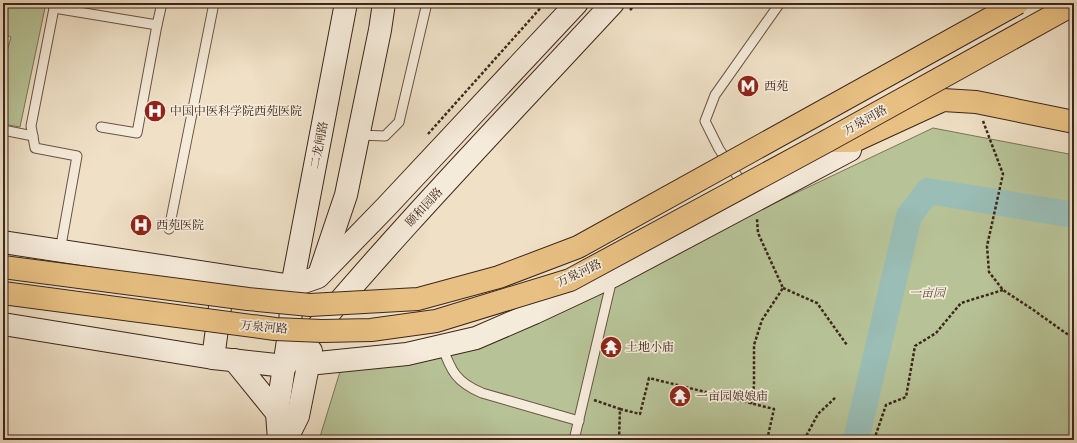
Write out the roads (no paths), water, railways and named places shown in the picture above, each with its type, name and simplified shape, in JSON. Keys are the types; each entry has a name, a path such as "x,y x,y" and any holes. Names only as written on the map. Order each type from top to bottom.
{"highway":[{"name":"万泉河路","path":"3,267 248,299 310,305 418,299 499,277 578,247 1018,3"},
{"name":"万泉河路","path":"3,293 275,329 371,330 436,321 570,280 827,141 1074,4"},
{"path":"827,141 854,141 943,100 976,102 1074,122"}],"street":[{"name":"二龙闸路","path":"285,366 290,327 292,286 346,3"},
{"path":"279,440 277,413 285,366 315,329 318,277 346,195 380,30 384,3"},
{"path":"3,242 292,286 318,277 386,207 577,3"},
{"name":"颐和园路","path":"286,440 298,416 315,329 387,247 613,3"},
{"path":"308,364 407,354 476,338 613,276 850,150"},
{"path":"224,276 218,320 224,359 277,413"},
{"path":"218,320 315,329"},
{"path":"3,324 224,359 285,366"}],"lane":[{"path":"101,128 137,133 162,3"},
{"path":"169,229 214,3"},
{"path":"359,135 384,136 399,122 427,3"},
{"path":"754,201 719,149 705,121 715,96 780,3"},
{"path":"60,251 77,156 35,148 31,126 55,6 157,25"},
{"path":"3,130 33,136"},
{"path":"574,440 613,276"},
{"path":"442,346 449,366 459,380 468,387 482,394 579,421"}],"waterway":[{"path":"856,440 909,216 928,191 1074,215"}],"place":[{"name":"西苑","path":"748,86"},
{"name":"中国中医科学院西苑医院","path":"155,111"},
{"name":"西苑医院","path":"141,225"},
{"name":"土地小庙","path":"611,347"},
{"name":"一亩园娘娘庙","path":"680,396"}],"park label":[{"name":"一亩园","path":"927,293"}]}
